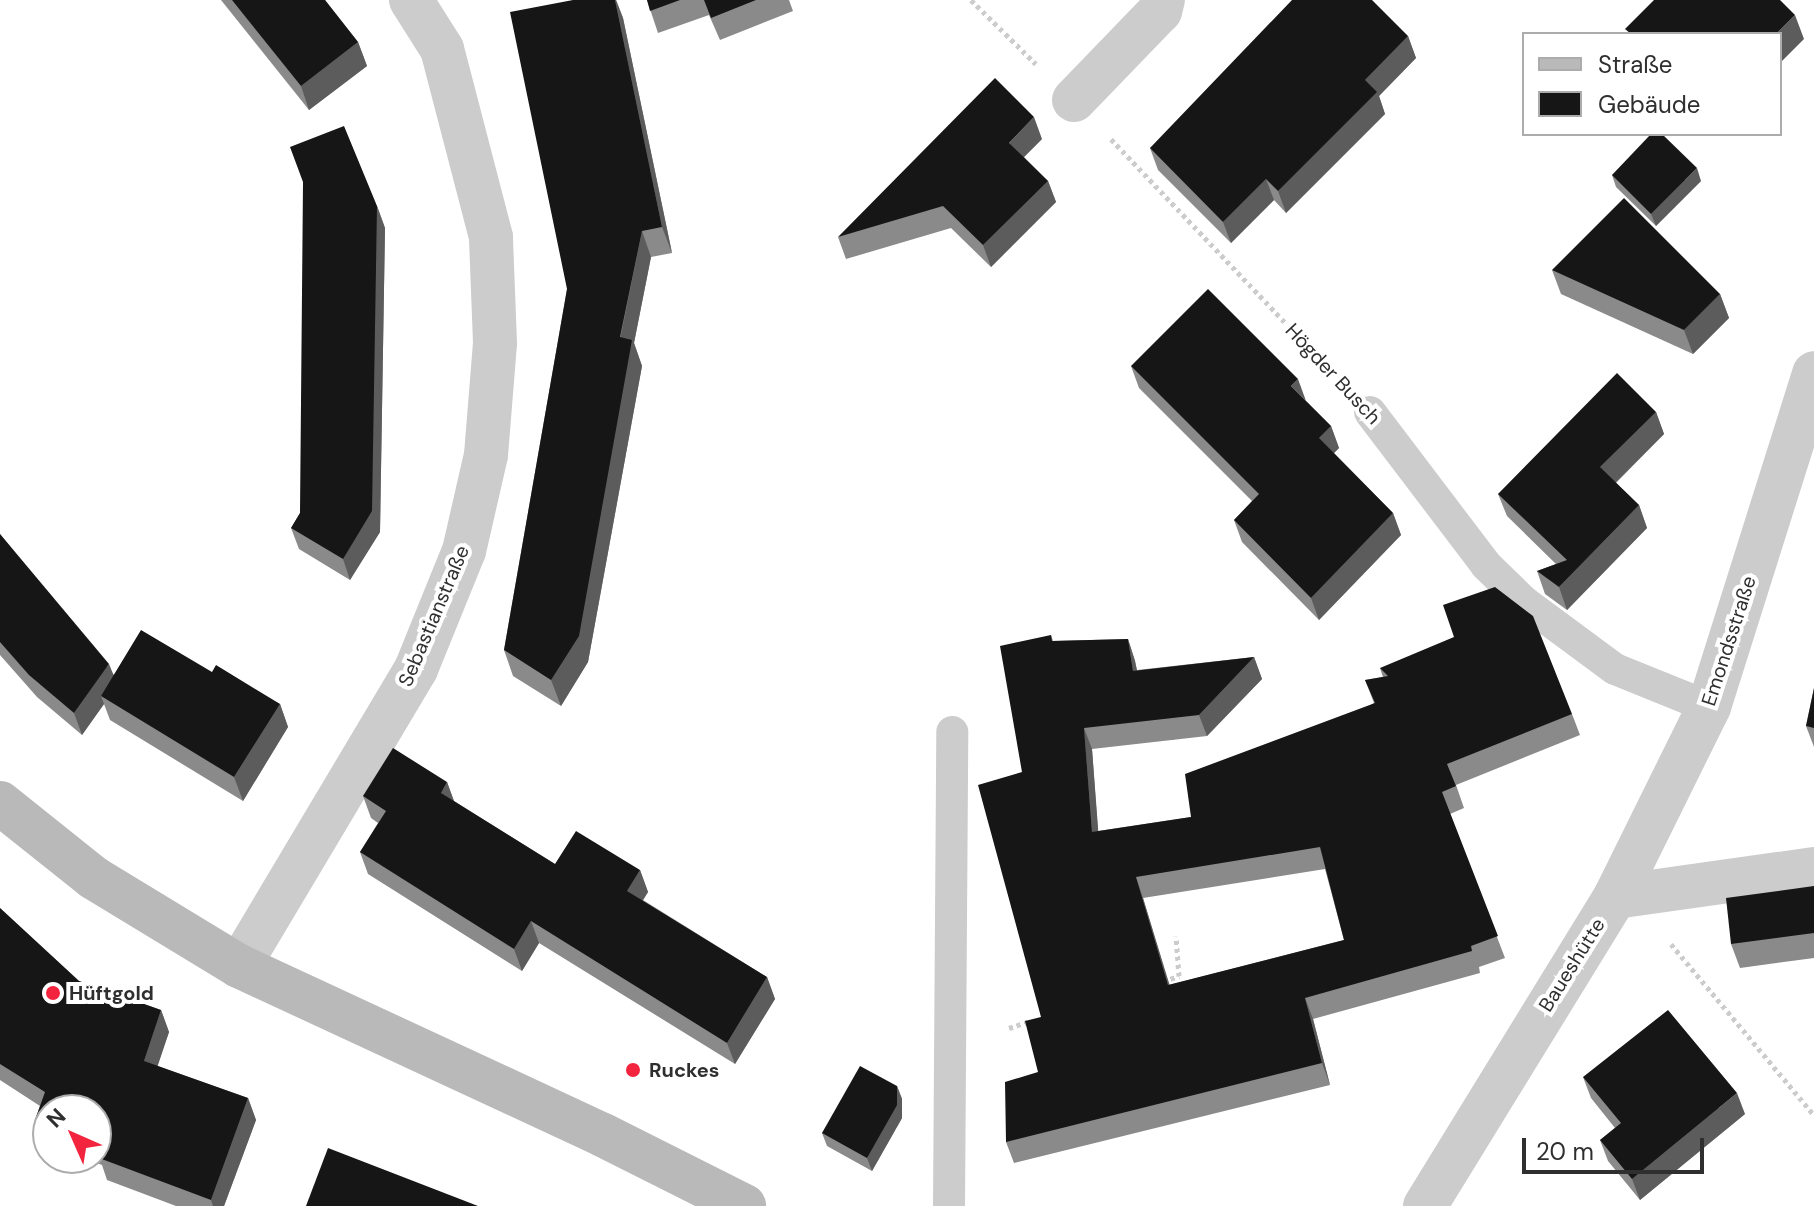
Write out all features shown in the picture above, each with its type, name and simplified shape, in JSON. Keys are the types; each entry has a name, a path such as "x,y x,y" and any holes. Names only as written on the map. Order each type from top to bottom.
{"main road":[{"path":"0,803 94,878 239,966 589,1128 744,1206"}],"street":[{"name":"Sebastianstraße","path":"239,966 416,669 464,551 486,455 495,343 491,237 442,49 411,0"},
{"path":"1074,100 1160,11 1163,0"},
{"name":"Emondsstraße","path":"1632,894 1709,707 1814,373"},
{"path":"1632,894 1814,869"},
{"name":"Baueshütte","path":"1425,1206 1632,894"}],"lane":[{"name":"Högder Busch","path":"1370,412 1478,554 1523,601 1615,669 1709,707"},
{"path":"949,1206 952,732"}],"path":[{"name":"Högder Busch","path":"971,0 1074,100 1370,412"},
{"path":"1632,894 1814,1115"},
{"path":"1151,985 1179,976 1176,936"},
{"path":"1009,1028 1037,1019"}],"building":[{"path":"232,0 325,0 358,42 301,86"},
{"path":"573,0 615,0 662,227 642,231 620,337 632,340 579,636 551,680 504,650 567,289 510,12"},
{"path":"647,0 680,0 650,11"},
{"path":"704,0 756,0 711,18"},
{"path":"1292,0 1372,0 1408,36 1365,80 1377,92 1278,191 1266,179 1223,222 1150,148"},
{"path":"1654,0 1780,0 1795,15 1778,32 1629,32 1625,29"},
{"path":"995,78 1034,117 1009,143 1048,181 983,245 943,206 838,237"},
{"path":"344,126 377,206 372,511 343,559 291,528 300,513 303,182 290,147"},
{"path":"1649,136 1664,136 1697,168 1651,214 1612,175"},
{"path":"1624,198 1720,294 1684,330 1552,270"},
{"path":"1208,289 1298,379 1291,386 1331,426 1319,438 1393,513 1311,598 1234,520 1259,494 1131,366"},
{"path":"1617,373 1656,412 1600,467 1639,505 1559,587 1537,571 1567,560 1498,494"},
{"path":"0,534 109,664 74,713 29,675 0,642"},
{"path":"1495,587 1533,616 1572,714 1447,764 1456,786 1442,792 1498,936 1471,946 1472,951 1305,998 1322,1063 1006,1142 1005,1082 1038,1072 1025,1021 1041,1017 978,785 1022,772 1000,646 1051,635 1052,641 1128,639 1133,671 1254,657 1199,715 1084,728 1092,832 1191,817 1185,774 1375,703 1365,680 1388,676 1380,668 1454,637 1443,605","holes":["1320,847 1344,940 1168,985 1136,877"]},
{"path":"141,630 212,672 216,665 280,704 234,777 101,696"},
{"path":"1814,688 1814,728 1806,726"},
{"path":"393,748 447,782 441,793 555,864 576,831 640,870 627,891 767,977 727,1043 531,921 514,949 360,852 386,811 363,796"},
{"path":"1814,886 1814,933 1731,944 1726,898"},
{"path":"0,908 79,981 161,1010 144,1061 248,1098 211,1200 112,1163 112,1094 44,1094 0,1064"},
{"path":"1668,1010 1737,1093 1632,1179 1600,1140 1621,1123 1583,1077"},
{"path":"860,1066 897,1086 897,1105 867,1158 822,1133"},
{"path":"328,1148 478,1206 306,1206"}],"place":[{"name":"Hüftgold","path":"53,993"},
{"name":"Ruckes","path":"633,1070"}]}
